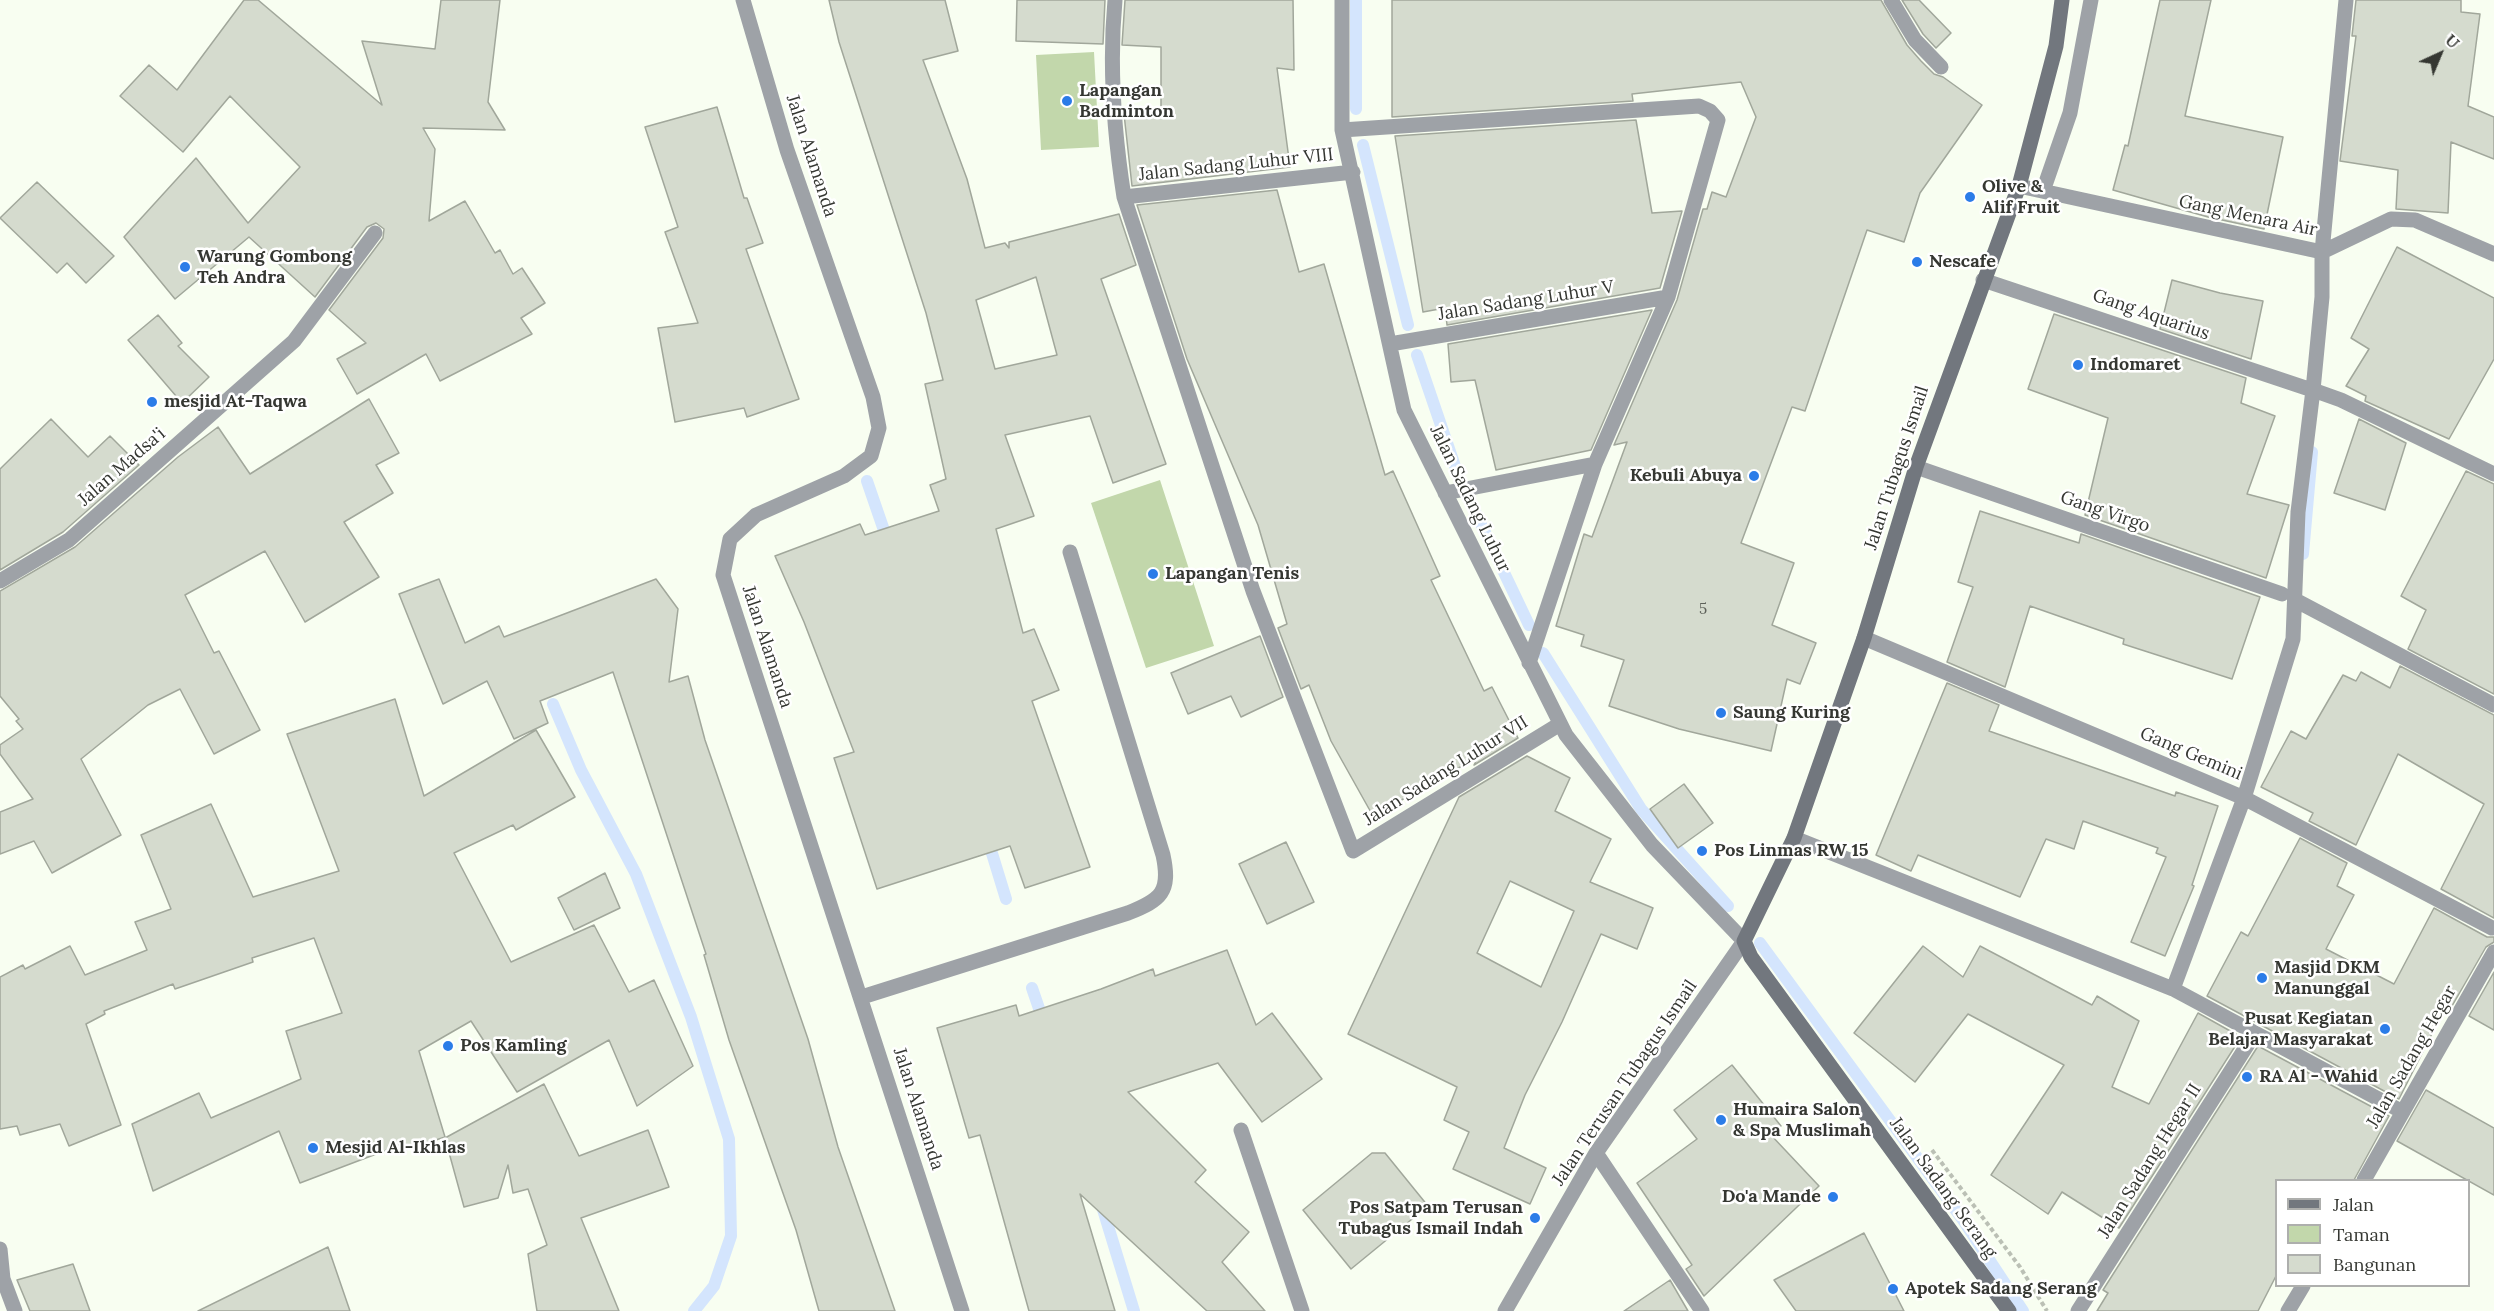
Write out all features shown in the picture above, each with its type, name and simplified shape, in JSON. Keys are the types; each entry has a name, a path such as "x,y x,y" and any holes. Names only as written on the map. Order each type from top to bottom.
{"main road":[{"name":"Jalan Tubagus Ismail","path":"1744,941 1794,838 1864,638 1916,467 2019,186 2056,46 2062,0"},
{"name":"Jalan Sadang Serang","path":"1744,941 1751,957 2008,1311"}],"street":[{"name":"Jalan Alamanda","path":"743,0 787,150 873,397 879,428 871,456 844,476 756,515 730,539 723,575 862,997 962,1311"},
{"path":"1115,0 1112,33 1117,142 1124,197"},
{"name":"Jalan Sadang Luhur","path":"1342,0 1342,130 1404,410 1566,735 1652,845 1744,941"},
{"path":"1891,0 1915,40 1941,67"},
{"path":"2043,191 2070,113 2091,0"},
{"path":"2173,988 2244,798 2292,639 2288,597 2322,297 2322,252 2346,0"},
{"path":"1342,130 1699,106 1710,111 1718,120 1668,297 1595,464 1529,663"},
{"name":"Jalan Sadang Luhur VIII","path":"1124,197 1353,172"},
{"name":"Gang Menara Air","path":"2019,186 2322,252 2391,219 2415,220 2494,254"},
{"name":"Jalan Sadang Luhur VII","path":"1124,197 1253,591 1353,851 1560,724"},
{"name":"Jalan Madsa'i","path":"0,581 69,540 294,341 375,233"},
{"name":"Gang Aquarius","path":"1983,280 2341,400 2494,474"},
{"name":"Jalan Sadang Luhur V","path":"1390,344 1668,297"},
{"path":"1446,493 1595,464"},
{"name":"Gang Virgo","path":"1916,467 2288,597 2494,705"},
{"path":"862,997 1128,913 1149,905 1163,892 1167,877 1163,855 1070,552"},
{"name":"Gang Gemini","path":"1864,638 2244,798 2492,927"},
{"path":"1794,838 2173,988 2401,1112"},
{"name":"Jalan Terusan Tubagus Ismail","path":"1506,1311 1596,1154 1744,941"},
{"name":"Jalan Sadang Hegar","path":"2365,1179 2494,952"},
{"name":"Jalan Sadang Hegar II","path":"2078,1311 2255,1033"},
{"path":"1241,1130 1302,1311"},
{"path":"1596,1154 1702,1311"},
{"path":"0,1249 3,1279 15,1311"},
{"path":"2288,1311 2302,1287"}],"green space":[{"name":"Lapangan Badminton","path":"1094,52 1099,147 1041,150 1036,55"},
{"name":"Lapangan Tenis","path":"1160,480 1214,646 1146,668 1091,503"}],"building":[{"path":"244,0 258,0 382,105 362,41 435,49 441,0 500,0 488,102 505,130 423,128 435,149 429,221 465,201 495,253 500,250 513,274 522,268 545,303 521,318 532,334 440,381 426,354 357,394 337,359 366,343 329,310 383,238 384,229 376,223 367,227 315,297 249,237 175,299 124,237 196,158 248,223 300,167 230,96 183,152 120,96 149,65 177,90"},
{"path":"829,0 945,0 958,51 923,60 967,179 985,248 1005,243 1009,248 1009,242 1119,214 1136,265 1101,279 1166,464 1113,483 1090,416 1005,435 1034,516 996,529 1023,633 1034,629 1059,690 1032,701 1090,867 1025,888 1010,846 877,889 834,758 854,752 804,622 775,556 860,524 865,535 939,511 930,485 946,479 925,384 943,380 926,313 839,42","holes":["1036,277 1057,355 995,369 976,300"]},
{"path":"1017,0 1105,0 1103,44 1016,41"},
{"path":"1125,0 1293,0 1294,70 1277,68 1290,167 1132,186 1124,114 1161,111 1161,47 1122,45"},
{"path":"1392,0 1881,0 1907,45 1921,61 1934,74 1943,77 1982,105 1920,193 1904,242 1867,230 1805,411 1792,407 1741,543 1794,563 1772,625 1816,643 1800,684 1787,679 1771,751 1679,729 1609,706 1624,660 1581,646 1584,635 1556,626 1584,534 1592,537 1627,442 1614,445 1677,300 1703,209 1707,209 1712,192 1726,197 1756,117 1741,82 1632,94 1633,101 1392,117"},
{"path":"1902,0 1919,0 1951,33 1936,48 1923,34"},
{"path":"2160,0 2211,0 2185,116 2283,137 2264,229 2208,217 2113,190 2125,145 2128,146"},
{"path":"2356,0 2461,0 2461,12 2480,14 2468,106 2494,117 2494,159 2451,142 2448,213 2396,209 2398,170 2340,161 2356,36 2352,36"},
{"path":"717,107 744,198 747,198 763,243 746,249 799,399 747,417 744,408 675,422 658,328 698,323 665,232 678,227 645,127"},
{"path":"1636,120 1652,213 1682,211 1660,288 1447,325 1445,308 1423,312 1395,136"},
{"path":"37,182 114,256 86,283 67,263 57,273 0,218"},
{"path":"1277,190 1299,272 1324,264 1385,475 1393,471 1440,576 1431,580 1484,691 1492,687 1518,738 1474,765 1478,757 1373,816 1331,741 1309,685 1301,689 1278,628 1287,624 1258,525 1187,359 1137,205"},
{"path":"2397,247 2494,298 2494,359 2449,439 2365,401 2366,396 2346,386 2369,349 2351,338"},
{"path":"2172,280 2220,293 2263,301 2251,359 2160,329"},
{"path":"1652,310 1591,450 1496,470 1475,380 1451,382 1448,344"},
{"path":"2054,314 2246,378 2241,403 2275,416 2247,494 2289,505 2266,578 2085,515 2108,418 2028,389"},
{"path":"158,315 182,343 178,346 209,377 182,403 128,340"},
{"path":"369,399 399,453 376,465 393,493 344,522 379,577 305,622 265,551 185,595 214,653 219,651 260,730 214,754 180,689 148,705 81,759 121,835 52,873 34,841 0,854 0,812 33,799 0,754 0,745 23,729 16,721 19,719 0,696 0,591 75,547 178,457 218,427 250,474"},
{"path":"51,419 88,457 110,436 139,465 63,532 0,570 0,469"},
{"path":"2359,419 2406,443 2385,510 2334,493"},
{"path":"2466,471 2494,484 2494,694 2408,649 2426,610 2401,596"},
{"path":"1980,511 2079,543 2081,534 2260,597 2232,679 2123,644 2124,639 2030,606 2005,687 1947,662 1973,587 1958,582"},
{"path":"439,579 465,643 499,626 504,637 656,579 678,609 669,682 688,676 705,740 808,1039 838,1147 895,1311 819,1311 796,1230 729,1040 704,955 706,954 613,672 540,701 548,723 514,739 487,681 443,704 399,594"},
{"path":"1260,636 1283,697 1241,717 1231,696 1188,714 1171,673"},
{"path":"2400,666 2494,715 2494,918 2441,889 2484,804 2398,754 2356,845 2309,821 2313,813 2261,787 2291,731 2306,739 2343,675 2356,681 2361,672 2390,688"},
{"path":"1947,683 1999,705 1989,731 2175,796 2176,792 2218,806 2192,885 2194,886 2165,956 2131,942 2166,857 2156,853 2158,848 2083,821 2074,849 2046,839 2020,897 1918,855 1911,871 1876,855"},
{"path":"395,699 424,796 536,730 575,797 516,830 513,825 454,853 511,962 594,925 629,992 654,980 693,1066 637,1106 609,1040 517,1092 471,1021 419,1051 445,1137 402,1151 400,1145 300,1183 279,1131 153,1191 132,1124 199,1093 211,1118 301,1079 286,1031 342,1013 314,938 252,958 253,962 175,989 173,984 104,1011 105,1014 86,1024 121,1125 69,1146 60,1124 20,1135 17,1126 0,1129 0,977 23,965 25,969 70,946 85,975 147,950 135,922 171,909 141,835 211,804 253,897 339,871 287,734"},
{"path":"1527,756 1570,778 1555,811 1611,839 1590,882 1653,908 1637,949 1601,934 1562,1022 1525,1095 1504,1148 1546,1168 1530,1204 1453,1169 1469,1132 1444,1120 1457,1087 1348,1034 1459,797","holes":["1510,881 1574,911 1541,987 1477,953"]},
{"path":"1684,784 1713,823 1678,848 1650,809"},
{"path":"2300,838 2347,863 2337,886 2354,895 2326,949 2394,984 2434,908 2487,937 2494,937 2494,942 2486,947 2452,1006 2447,1004 2399,1099 2207,996 2241,932 2248,936"},
{"path":"1286,842 1314,902 1267,924 1239,864"},
{"path":"605,873 620,908 574,930 558,898"},
{"path":"1923,946 1963,977 1980,946 2092,1005 2097,996 2139,1021 2112,1087 2149,1104 2198,1013 2241,1037 2119,1228 2062,1192 2048,1214 1991,1175 2064,1065 1968,1014 1915,1082 1854,1033"},
{"path":"1227,950 1256,1025 1272,1013 1322,1079 1262,1122 1218,1063 1128,1092 1206,1170 1195,1182 1249,1232 1222,1262 1265,1311 1207,1311 1080,1194 1115,1311 1029,1311 980,1135 969,1138 937,1028 1016,1005 1019,1016 1153,969 1155,976"},
{"path":"2494,972 2494,1030 2469,1016"},
{"path":"2258,1046 2389,1116 2355,1179 2275,1179 2275,1278 2258,1311 2097,1311 2108,1293 2103,1290"},
{"path":"1732,1065 1781,1126 1770,1134 1819,1186 1704,1296 1686,1269 1692,1265 1637,1183 1697,1139 1674,1110"},
{"path":"544,1084 579,1156 648,1130 669,1187 581,1218 619,1311 537,1311 528,1254 547,1245 528,1189 513,1193 508,1165 498,1198 464,1207 445,1138"},
{"path":"2426,1090 2494,1128 2494,1195 2470,1182 2470,1179 2465,1179 2397,1141"},
{"path":"1372,1153 1385,1153 1428,1206 1351,1269 1303,1210"},
{"path":"1864,1233 1904,1311 1796,1311 1774,1280"},
{"path":"328,1247 350,1311 198,1311"},
{"path":"73,1264 90,1311 30,1311 17,1280"},
{"path":"1670,1280 1688,1311 1624,1311"}],"waterway":[{"path":"1356,0 1356,109"},
{"path":"1363,145 1408,325"},
{"path":"1417,355 1459,478"},
{"path":"2303,554 2312,452"},
{"path":"867,481 888,542"},
{"path":"1470,501 1529,625"},
{"path":"1543,653 1641,809 1728,906"},
{"path":"553,704 581,770 636,874 691,1017 729,1139 731,1236 714,1286 694,1311"},
{"path":"987,837 1006,899"},
{"path":"1760,943 1963,1220 2023,1311"},
{"path":"1032,988 1044,1023"},
{"path":"1101,1203 1134,1311"}],"place":[{"name":"Lapangan Badminton","path":"1067,101"},
{"name":"Olive & Alif Fruit","path":"1970,197"},
{"name":"Nescafe","path":"1917,262"},
{"name":"Warung Gombong Teh Andra","path":"185,267"},
{"name":"Indomaret","path":"2078,365"},
{"name":"mesjid At-Taqwa","path":"152,402"},
{"name":"Kebuli Abuya","path":"1754,476"},
{"name":"Lapangan Tenis","path":"1153,574"},
{"name":"Saung Kuring","path":"1721,713"},
{"name":"Pos Linmas RW 15","path":"1702,851"},
{"name":"Masjid DKM Manunggal","path":"2262,978"},
{"name":"Pusat Kegiatan Belajar Masyarakat","path":"2385,1029"},
{"name":"Pos Kamling","path":"448,1046"},
{"name":"RA Al - Wahid","path":"2247,1077"},
{"name":"Humaira Salon & Spa Muslimah","path":"1721,1120"},
{"name":"Mesjid Al-Ikhlas","path":"313,1148"},
{"name":"Do'a Mande","path":"1833,1197"},
{"name":"Pos Satpam Terusan Tubagus Ismail Indah","path":"1535,1218"},
{"name":"Apotek Sadang Serang","path":"1893,1289"}]}
